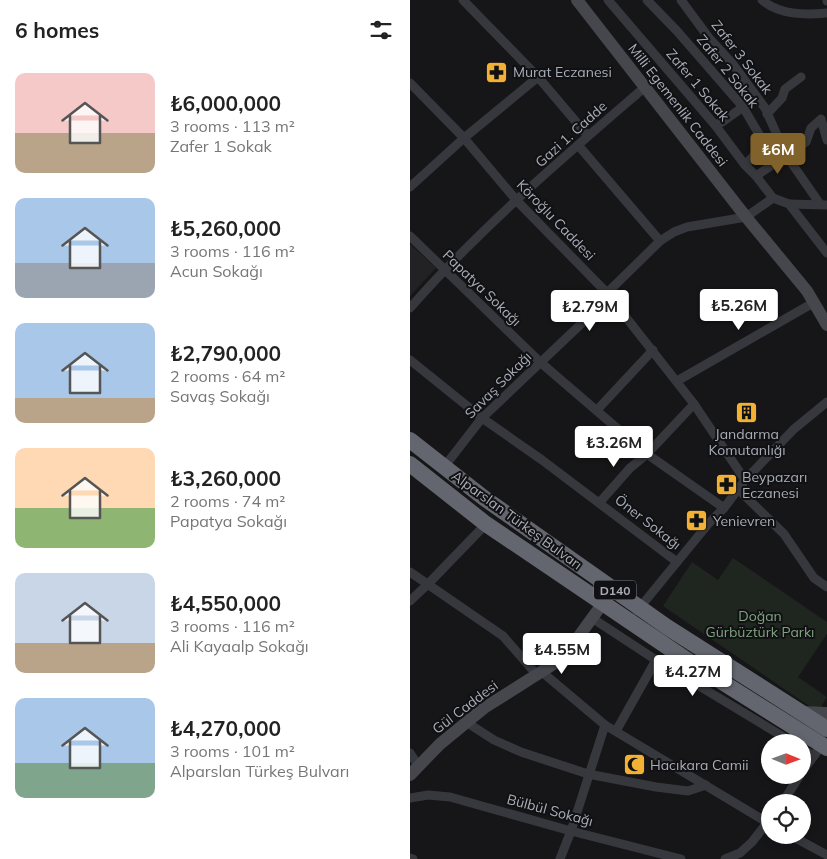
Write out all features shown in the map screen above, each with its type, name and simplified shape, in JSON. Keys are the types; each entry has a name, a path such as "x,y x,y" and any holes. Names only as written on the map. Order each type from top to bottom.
{"highway":[{"name":"Alparslan Türkeş Bulvarı","path":"410,440 484,498 640,608 827,728"},
{"name":"Alparslan Türkeş Bulvarı","path":"410,464 486,524 821,750"}],"street":[{"path":"463,0 538,77 588,136"},
{"name":"Milli Egemenlik Caddesi","path":"576,0 746,217 807,291 827,325"},
{"name":"Zafer 1 Sokak","path":"608,0 715,125 773,198"},
{"name":"Zafer 2 Sokak","path":"648,0 743,107 760,136 759,150 745,165"},
{"name":"Zafer 3 Sokak","path":"681,0 709,38 732,63 767,114 786,155 823,205"},
{"path":"762,0 767,4 798,14 827,13"},
{"path":"410,187 464,138 538,77"},
{"path":"767,114 782,98 785,89 801,78"},
{"name":"Köroğlu Caddesi","path":"410,84 464,138 517,201 607,293 694,404 745,480"},
{"name":"Gazi 1. Cadde","path":"410,308 444,270 517,201 645,86"},
{"path":"715,125 743,107"},
{"path":"756,176 806,142 811,128 821,119 827,140"},
{"path":"578,145 660,241"},
{"path":"746,217 773,198 789,204 823,205"},
{"path":"789,204 827,253"},
{"name":"Savaş Sokağı","path":"444,467 482,418 600,306 607,293 660,241 687,226 746,217"},
{"name":"Papatya Sokağı","path":"410,236 540,362 647,454 724,508"},
{"path":"677,381 813,303"},
{"path":"597,410 653,350"},
{"name":"Öner Sokağı","path":"410,360 482,418 600,502 678,562"},
{"path":"630,621 745,480 794,429 827,402"},
{"path":"600,502 630,468 647,454 694,404"},
{"path":"738,489 784,534 814,578 827,587"},
{"path":"410,601 486,524"},
{"path":"410,572 502,636 539,673 605,725 761,817"},
{"name":"Gül Caddesi","path":"414,771 440,744 484,708 563,658 603,603"},
{"path":"592,618 656,660 779,734"},
{"path":"616,732 656,660"},
{"path":"802,712 827,714"},
{"path":"466,722 494,740 521,752 588,774 688,791 706,785"},
{"path":"560,859 571,831 605,725"},
{"path":"811,762 821,750"},
{"path":"410,753 414,771"},
{"name":"Bülbül Sokağı","path":"410,798 428,795 450,797 681,859"},
{"path":"725,859 740,853 761,831"},
{"path":"807,844 827,855"}],"shaded area":[{"path":"410,244 436,268 410,296"}],"green space":[{"name":"Doğan Gürbüztürk Parkı","path":"733,558 827,622 827,634 798,677 827,697 818,712 663,606 692,562 718,580"}],"place":[{"name":"Murat Eczanesi","path":"497,72"},
{"name":"Jandarma Komutanlığı","path":"747,412"},
{"name":"Beypazarı Eczanesi","path":"726,485"},
{"name":"Yenievren","path":"697,521"},
{"name":"Hacıkara Camii","path":"634,765"}]}
